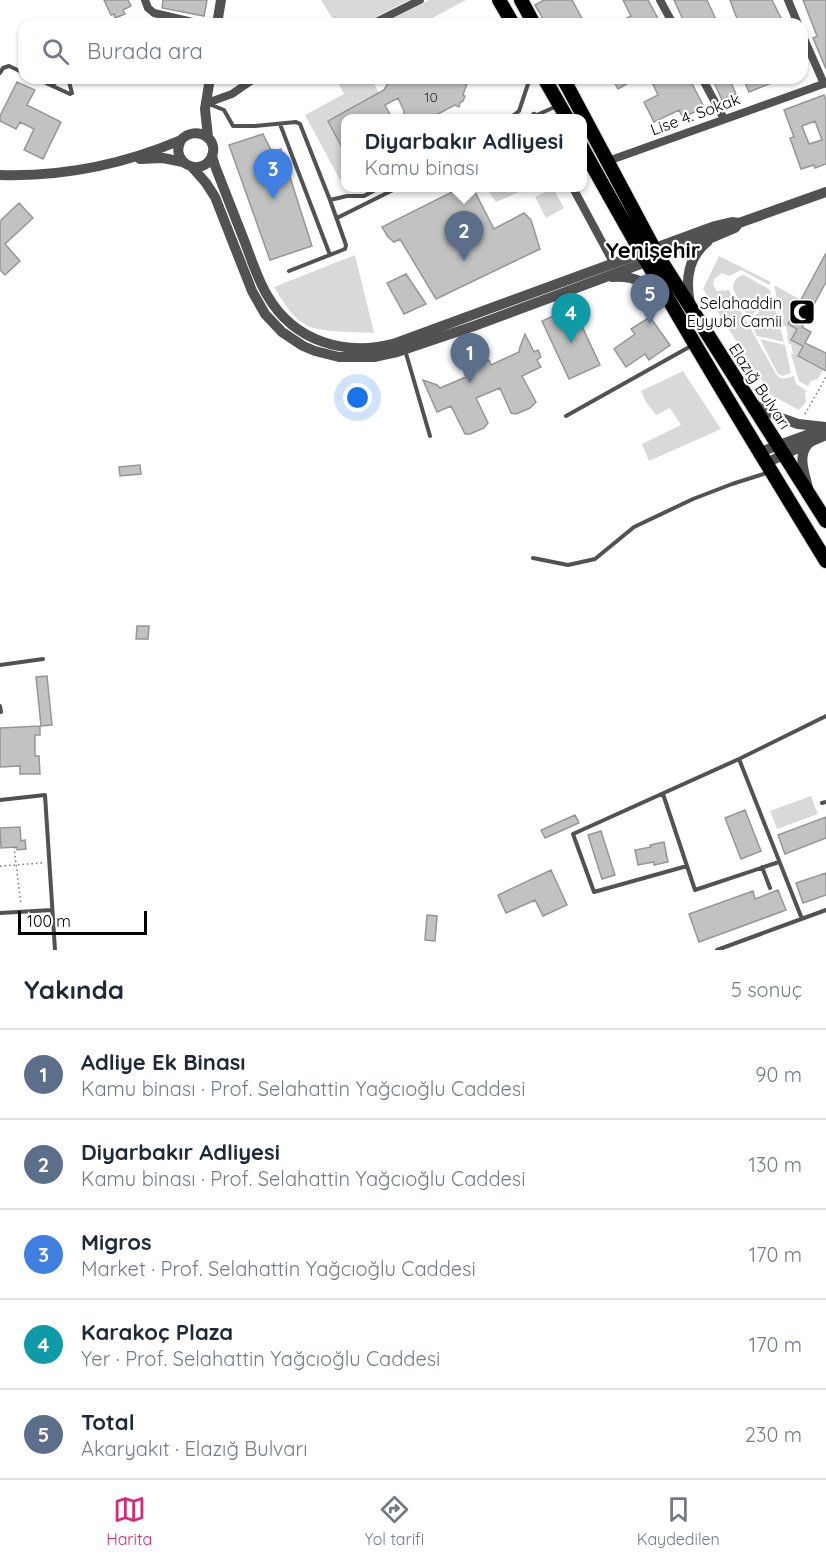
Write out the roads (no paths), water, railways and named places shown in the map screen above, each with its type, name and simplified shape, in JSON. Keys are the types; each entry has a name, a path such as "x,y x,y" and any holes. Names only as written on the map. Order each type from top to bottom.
{"main road":[{"path":"499,0 510,18"},
{"path":"521,0 531,18"},
{"path":"548,84 565,114"},
{"name":"Elazığ Bulvarı","path":"566,84 583,114"},
{"name":"Elazığ Bulvarı","path":"587,122 608,161 672,305 826,561"},
{"name":"Elazığ Bulvarı","path":"587,155 650,255 691,309 826,521"}],"street":[{"path":"145,0 148,8 154,13 175,18"},
{"path":"218,18 221,0"},
{"path":"384,18 420,0"},
{"path":"660,0 670,18"},
{"path":"788,0 796,18"},
{"path":"808,47 825,84"},
{"path":"209,84 206,106 208,137 213,146 212,156 267,296 290,323 309,336 330,344 363,349 396,343 614,264 716,236 735,228 739,223"},
{"path":"246,84 232,94 206,106 178,149 180,159 206,183 215,197 257,301 265,314 282,332 303,346 339,357 374,357 405,350 600,278 716,226 732,222 739,223 826,192"},
{"path":"705,84 724,119"},
{"name":"Lise 4. Sokak","path":"608,161 825,84"},
{"path":"134,158 199,133 208,137"},
{"path":"0,175 55,174 134,158 163,158 197,167 206,164 212,156"},
{"path":"575,192 614,264"},
{"path":"691,309 687,287 690,266 697,252 716,236"},
{"path":"600,278 625,276 636,279 672,305"},
{"path":"752,404 798,424 826,427"},
{"path":"766,462 781,450 826,427"},
{"path":"781,450 809,443 826,435"},
{"path":"809,443 803,453 802,461 809,494"}],"lane":[{"path":"0,73 3,68 9,66 18,70"},
{"path":"48,84 70,94 72,93 70,84"},
{"path":"515,114 519,111 528,84"},
{"path":"542,114 560,105"},
{"path":"206,106 224,110 233,126 296,122 302,127 346,245 345,249 289,271"},
{"path":"280,124 330,255"},
{"path":"330,200 347,196 364,196 372,192"},
{"path":"337,218 389,192"},
{"path":"566,416 695,344"},
{"path":"405,350 430,436"},
{"path":"532,558 568,565 594,559 634,527 693,499 732,484 766,462"},
{"path":"0,665 43,659"},
{"path":"0,706 1,712"},
{"path":"687,866 594,892 573,834 739,759 826,716"},
{"path":"739,759 802,919"},
{"path":"663,794 695,890 779,862"},
{"path":"0,800 45,795 55,950"},
{"path":"762,867 770,888"},
{"path":"0,913 52,910"},
{"path":"717,950 826,910"}],"place":[{"name":"Migros","path":"273,199"},
{"name":"Diyarbakır Adliyesi","path":"464,261"},
{"name":"Selahaddin Eyyubi Camii","path":"802,312"},
{"name":"Total","path":"650,324"},
{"name":"Karakoç Plaza","path":"571,343"},
{"name":"Adliye Ek Binası","path":"470,383"}],"district":[{"name":"Yenişehir","path":"653,250"}]}
